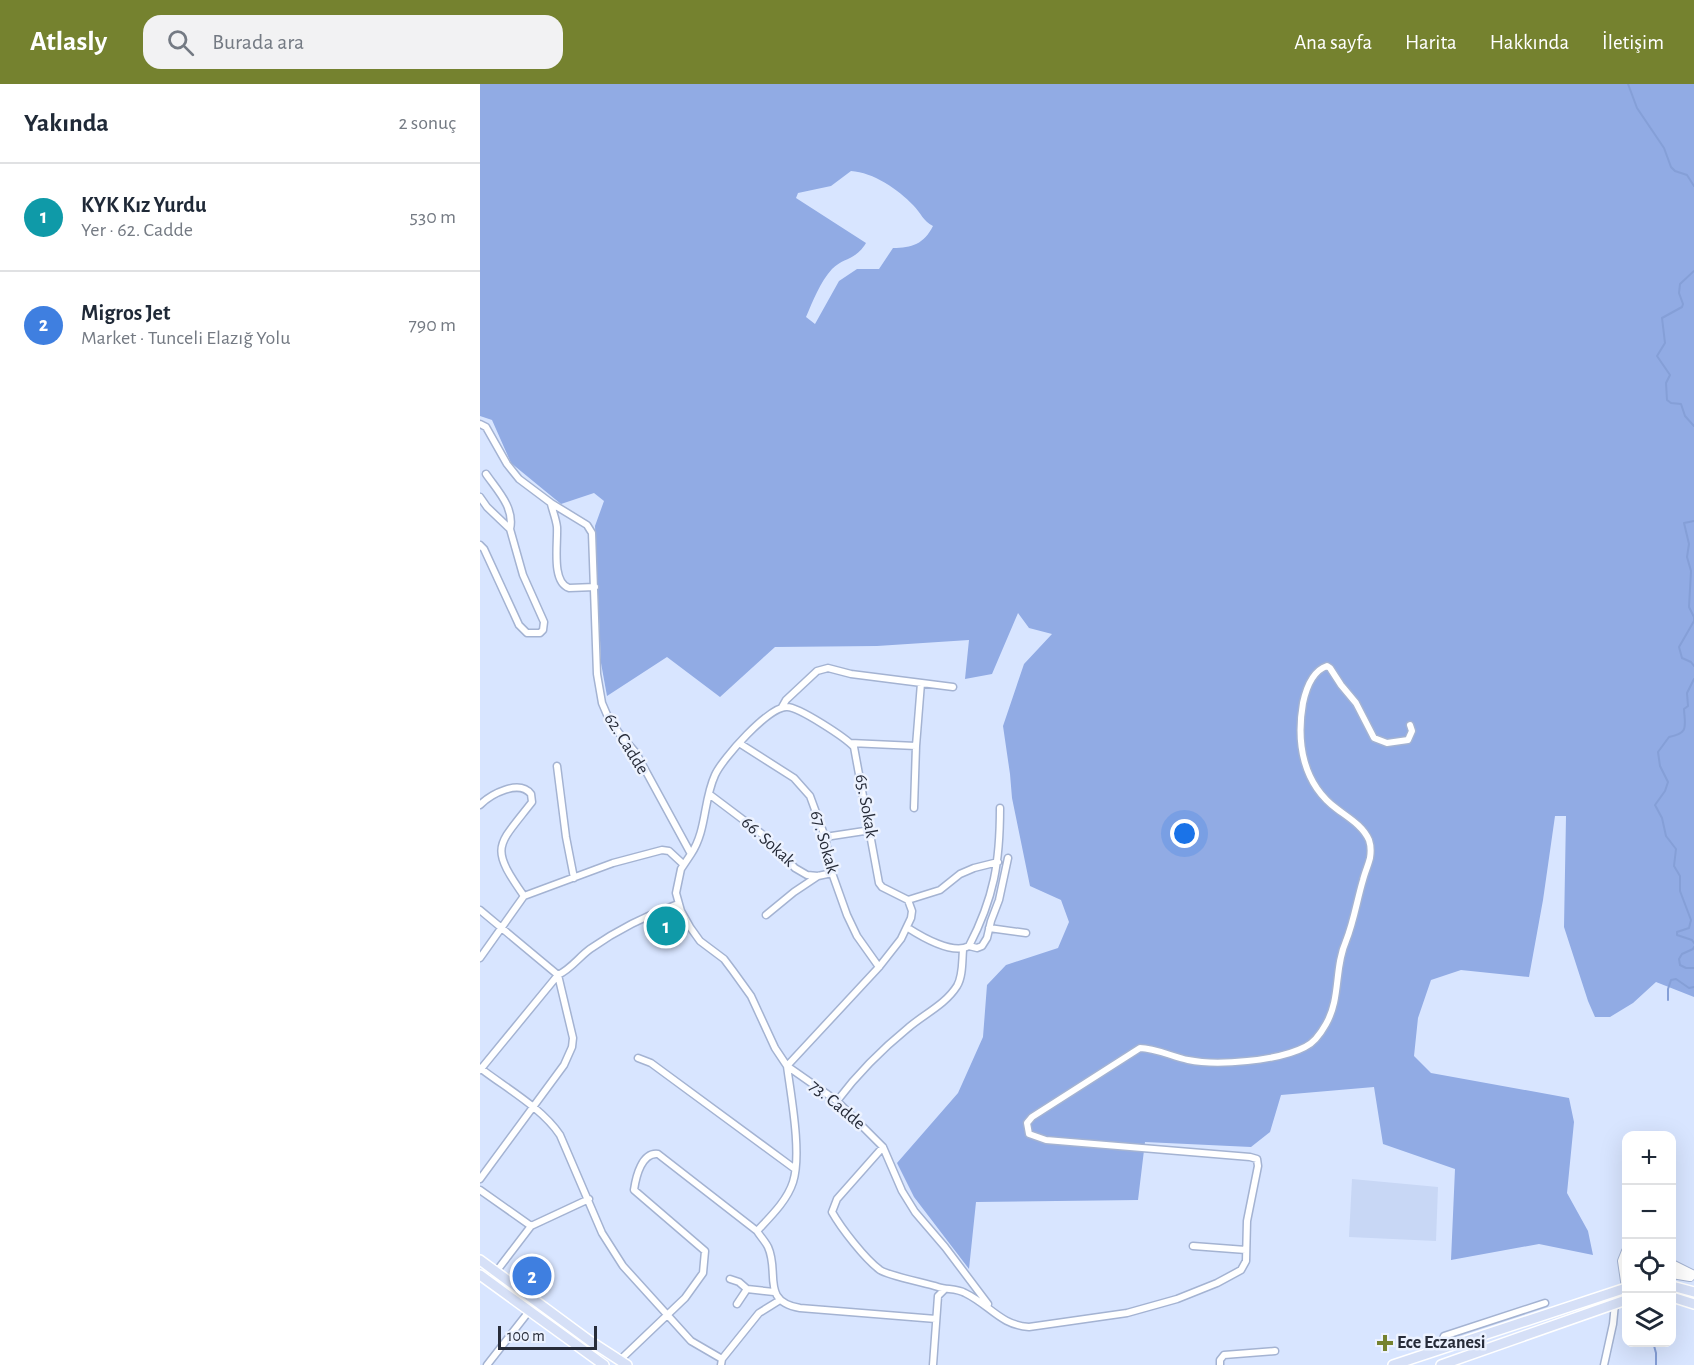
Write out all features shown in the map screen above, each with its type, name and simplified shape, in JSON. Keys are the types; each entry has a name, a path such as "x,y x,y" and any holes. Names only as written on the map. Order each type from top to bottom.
{"main road":[{"path":"480,1260 624,1363"},
{"path":"480,1275 604,1365"},
{"path":"1676,1287 1694,1292"},
{"path":"1393,1365 1622,1289"},
{"path":"1676,1299 1694,1304"},
{"path":"1445,1364 1622,1301"}],"street":[{"name":"62. Cadde","path":"480,424 486,427 514,474 550,503 590,528 595,587 597,674 602,703 608,717 636,753 691,854"},
{"path":"480,546 484,549 519,625 527,633 540,633 544,622 523,575 510,529 509,509 486,474"},
{"path":"480,497 510,529"},
{"path":"550,503 557,527 559,580 565,588 595,587"},
{"path":"991,1307 963,1291 945,1289 880,1270 840,1226 832,1212 837,1199 883,1148 902,1191 915,1212 991,1307 1005,1321 1016,1326 1029,1327 1127,1313 1176,1299 1241,1270 1246,1261 1247,1221 1258,1166 1257,1160 1046,1140 1029,1134 1028,1123 1032,1117 1140,1048 1184,1060 1217,1062 1276,1056 1311,1044 1326,1024 1331,1012 1336,995 1339,958 1353,920 1371,850 1370,842 1359,825 1325,800 1311,782 1304,763 1301,737 1301,713 1305,694 1314,676 1327,666 1334,672 1341,685 1356,703 1374,738 1388,743 1408,740 1412,731 1410,725"},
{"path":"757,1231 772,1215 794,1182 794,1130 787,1066 775,1048 751,996 724,959 700,941 678,904 677,883 682,864 698,843 714,776 722,763 739,743 770,715 782,708 786,700 817,671 828,668 851,674 953,687"},
{"path":"914,808 921,683"},
{"path":"782,708 796,709 850,742 916,746"},
{"name":"65. Sokak","path":"850,742 857,755 879,883 882,887 908,900"},
{"name":"67. Sokak","path":"739,743 787,773 808,791 825,837 832,873 847,915 857,936 879,967"},
{"path":"557,766 574,878"},
{"path":"480,805 487,799 515,787 524,788 531,794 532,802 500,849 508,872 524,896"},
{"name":"66. Sokak","path":"709,794 762,834 795,868 807,875 818,876 832,873"},
{"path":"837,1101 872,1058 949,995 958,984 966,948 988,905 1000,847 1000,807"},
{"path":"825,837 871,830"},
{"path":"480,958 524,896 613,863 662,850 669,851 682,864"},
{"path":"908,928 925,939 966,948 982,946 1004,882 1008,858"},
{"path":"787,1066 879,967 908,928 912,911 908,900 940,890 960,874 974,868 998,862"},
{"path":"766,915 818,876"},
{"path":"678,904 652,913 599,944 558,975 480,1070 554,1125 589,1199 602,1233 623,1266 691,1341 722,1362 759,1313 780,1300"},
{"path":"480,909 558,975 573,1038 572,1047 564,1065 480,1179"},
{"path":"989,928 1026,933"},
{"path":"639,1058 651,1063 795,1169"},
{"name":"73. Cadde","path":"787,1066 837,1101 883,1148"},
{"path":"624,1363 685,1298 703,1273 705,1251 634,1190 646,1156 651,1153 658,1154 757,1231 768,1247 774,1292 788,1305 800,1308 936,1319"},
{"path":"480,1190 531,1226"},
{"path":"489,1281 531,1226 589,1199"},
{"path":"1193,1246 1246,1250"},
{"path":"1676,1267 1694,1277"},
{"path":"1676,1275 1694,1277"},
{"path":"730,1278 747,1289 774,1292"},
{"path":"737,1304 747,1289"},
{"path":"933,1365 938,1296 945,1289"},
{"path":"1438,1350 1444,1336 1545,1303"},
{"path":"1604,1365 1615,1304"},
{"path":"487,1365 530,1310"},
{"path":"1220,1365 1220,1360 1224,1355 1275,1351"}],"shaded area":[{"path":"480,84 1694,84 1694,997 1656,982 1633,1003 1610,1017 1595,1017 1564,927 1566,816 1555,816 1529,977 1461,970 1431,980 1418,1018 1414,1056 1431,1073 1569,1098 1574,1122 1567,1193 1588,1231 1593,1255 1539,1244 1451,1260 1455,1169 1383,1144 1374,1087 1281,1095 1270,1132 1251,1147 1145,1142 1138,1200 976,1202 969,1269 914,1197 897,1163 958,1093 983,1037 987,985 1006,965 1058,948 1069,922 1061,900 1030,886 1012,798 1003,726 1024,664 1052,634 1029,628 1018,613 992,674 965,679 969,640 877,646 775,647 720,697 667,657 607,696 601,663 595,526 604,501 594,493 561,504 511,463 492,420 480,416","holes":["851,171 877,178 893,188 933,226 926,237 917,244 893,248 879,269 857,269 839,281 815,324 806,317 824,280 832,269 858,253 866,243 796,198 798,193 831,186"]},
{"path":"1352,1179 1438,1187 1436,1241 1349,1237"}],"waterway":[{"path":"1628,84 1637,108 1664,148 1671,167 1687,175 1694,186"},
{"path":"1694,271 1680,284 1682,307 1662,318 1665,343 1657,356 1670,375 1666,383 1667,400 1681,404 1685,416 1694,426"},
{"path":"1694,521 1684,523 1689,544 1687,557 1691,571 1689,607 1694,621 1679,647 1682,658 1694,666"},
{"path":"1694,679 1687,693 1688,706 1684,709 1683,731 1669,737 1658,752 1660,766 1668,782 1665,791 1655,805 1662,818 1666,836 1676,849 1674,866 1680,876 1680,891 1691,920 1689,928 1677,932 1677,935 1692,940 1694,943"},
{"path":"1694,947 1682,954 1679,959 1680,965 1694,968"},
{"path":"1668,1000 1671,980 1676,979 1689,988 1694,987"},
{"path":"1654,1347 1656,1365"}],"place":[{"name":"KYK Kız Yurdu","path":"666,926"},
{"name":"Migros Jet","path":"532,1276"},
{"name":"Ece Eczanesi","path":"1385,1343"}]}
